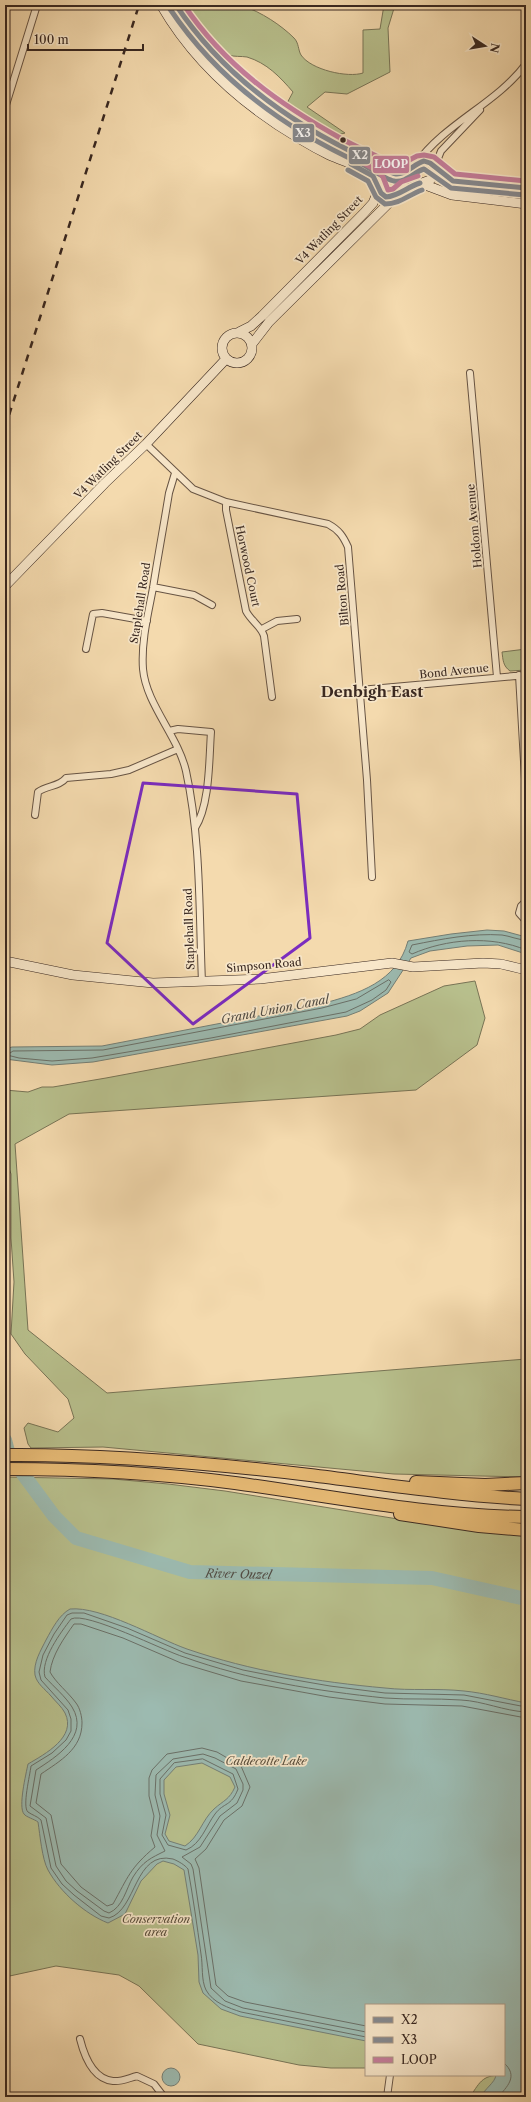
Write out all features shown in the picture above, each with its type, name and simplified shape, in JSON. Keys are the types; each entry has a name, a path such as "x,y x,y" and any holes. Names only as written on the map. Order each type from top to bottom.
{"highway":[{"path":"5,1455 117,1458 193,1463 311,1475 385,1486 526,1499"},
{"path":"5,1469 113,1471 259,1486 329,1498 440,1512 500,1517 526,1517"},
{"path":"385,1486 414,1482 485,1485 526,1483"},
{"path":"329,1498 380,1511 429,1519 526,1530"}],"street":[{"path":"5,108 37,5"},
{"path":"161,5 183,38 204,64 236,95 265,118 300,139 329,155 366,171 375,178 386,197 399,194 433,177 441,151 526,64"},
{"path":"176,5 185,21 214,55 248,86 303,125 341,146 380,164 402,182 399,194"},
{"path":"526,38 526,45"},
{"path":"416,164 427,150 469,114 488,102"},
{"path":"379,186 386,174 395,175 416,164 427,161 445,177 462,183 526,188"},
{"path":"420,183 452,195 526,204"},
{"name":"V4 Watling Street","path":"239,332 251,326 262,316 364,213 373,203 379,186"},
{"name":"V4 Watling Street","path":"252,344 268,322 399,194"},
{"path":"239,332 247,336 252,344 251,354 245,361 235,363 226,359 222,351 223,341 230,334 239,332"},
{"name":"V4 Watling Street","path":"5,586 105,483 146,444 226,359"},
{"name":"Holdom Avenue","path":"470,373 497,677"},
{"name":"Bilton Road","path":"146,444 193,490 226,502 328,524 337,529 343,536 348,547 360,690 372,877"},
{"name":"Staplehall Road","path":"175,473 169,493 147,621 143,647 143,670 148,689 178,749 186,770 195,828 202,982"},
{"name":"Horwood Court","path":"226,502 226,510 246,611 250,618 262,629"},
{"path":"153,587 194,595 212,605"},
{"path":"86,650 93,614 102,613 147,621"},
{"path":"272,697 262,629 277,621 297,619"},
{"path":"523,675 526,796"},
{"name":"Bond Avenue","path":"360,690 523,675"},
{"name":"Staplehall Road","path":"169,731 178,729 211,732 208,778 201,819 195,828"},
{"path":"35,815 38,792 44,788 62,783 66,778 129,770 178,749"},
{"path":"526,901 520,906 519,913 526,921"},
{"name":"Simpson Road","path":"5,961 73,975 115,980 202,982 260,979 392,963 414,967 483,963 501,964 526,970"},
{"path":"80,2039 86,2059 92,2068 103,2077 111,2081 121,2081 137,2076 154,2084 164,2097"},
{"path":"387,2097 390,2076"}],"highlighted area":[{"path":"143,783 297,794 310,938 193,1024 107,943"}],"green space":[{"path":"231,4 243,6 270,19 289,33 296,40 301,55 313,65 330,72 356,74 363,73 363,30 380,29 384,5 395,5 388,28 390,72 347,94 325,92 307,107 345,133 337,135 316,125 286,105 293,92 267,67 247,57 229,55 216,46 205,33 187,5"},
{"path":"526,649 526,670 510,671 505,665 502,652"},
{"path":"475,981 485,1018 477,1045 416,1090 69,1114 15,1144 28,1330 107,1393 526,1359 526,1477 394,1474 103,1447 31,1448 28,1444 24,1428 28,1423 58,1432 74,1418 68,1399 25,1354 11,1334 14,1282 11,1238 11,1174 5,1156 5,1090 28,1092 42,1087 53,1087 106,1078 336,1035 360,1029 380,1015 444,986"},
{"name":"Caldecotte Lake","path":"5,1477 113,1479 168,1484 225,1491 404,1520 526,1536 526,2097 470,2097 477,2086 487,2077 505,2076 505,2004 365,2004 365,2068 331,2068 299,2065 198,2044 139,1986 119,1975 56,1966 5,1977"}],"water":[{"path":"487,930 504,931 526,937 526,954 498,945 467,946 430,951 411,958 388,993 360,1011 347,1016 93,1062 52,1065 5,1059 5,1049 12,1047 102,1046 321,1004 349,996 374,984 395,967 403,955 408,941"},
{"name":"Caldecotte Lake","path":"70,1609 83,1609 97,1612 174,1644 211,1657 236,1664 310,1679 385,1688 464,1691 526,1703 526,2097 481,2097 484,2091 494,2081 496,2076 505,2076 505,2004 365,2004 365,2041 240,2016 221,2009 203,1993 199,1982 198,1955 184,1870 174,1864 163,1861 157,1864 141,1881 125,1914 108,1923 82,1908 66,1894 53,1878 44,1860 38,1822 26,1816 22,1810 23,1790 28,1764 57,1744 67,1730 68,1722 65,1713 39,1684 35,1675 35,1666 38,1657 46,1640 62,1615","holes":["202,1763 230,1777 235,1787 228,1797 210,1813 190,1842 185,1846 169,1841 165,1834 170,1815 164,1794 164,1780 176,1767"]},
{"path":"171,2068 177,2071 180,2077 177,2083 171,2086 165,2083 162,2077 165,2071"}],"waterway":[{"name":"River Ouzel","path":"5,1440 9,1455 54,1516 76,1538 190,1572 432,1578 526,1599"}],"railway":[{"path":"5,428 139,5"}],"transit line":[{"name":"X2","path":"176,5 195,31 215,54 237,76 261,96 312,130 386,170 401,174 424,161 430,163 453,181 526,188"},
{"name":"LOOP","path":"184,5 200,27 217,46 235,65 255,82 319,126 396,167 417,156 424,155 434,157 455,174 526,181"},
{"name":"X3","path":"170,9 209,58 231,80 255,100 306,135 387,178 398,181 406,179 424,169 451,188 525,195"},
{"name":"LOOP","path":"354,158 378,171 383,177 388,190 393,189 401,182 418,176"},
{"name":"X2","path":"351,164 373,176 381,193 386,197 395,195 420,183"},
{"name":"X3","path":"348,170 368,181 376,197 385,204 395,203 422,190"}],"district":[{"name":"Denbigh East","path":"372,691"}],"water label":[{"name":"Grand Union Canal","path":"275,1009"}],"park label":[{"name":"Conservation area","path":"156,1925"}]}
